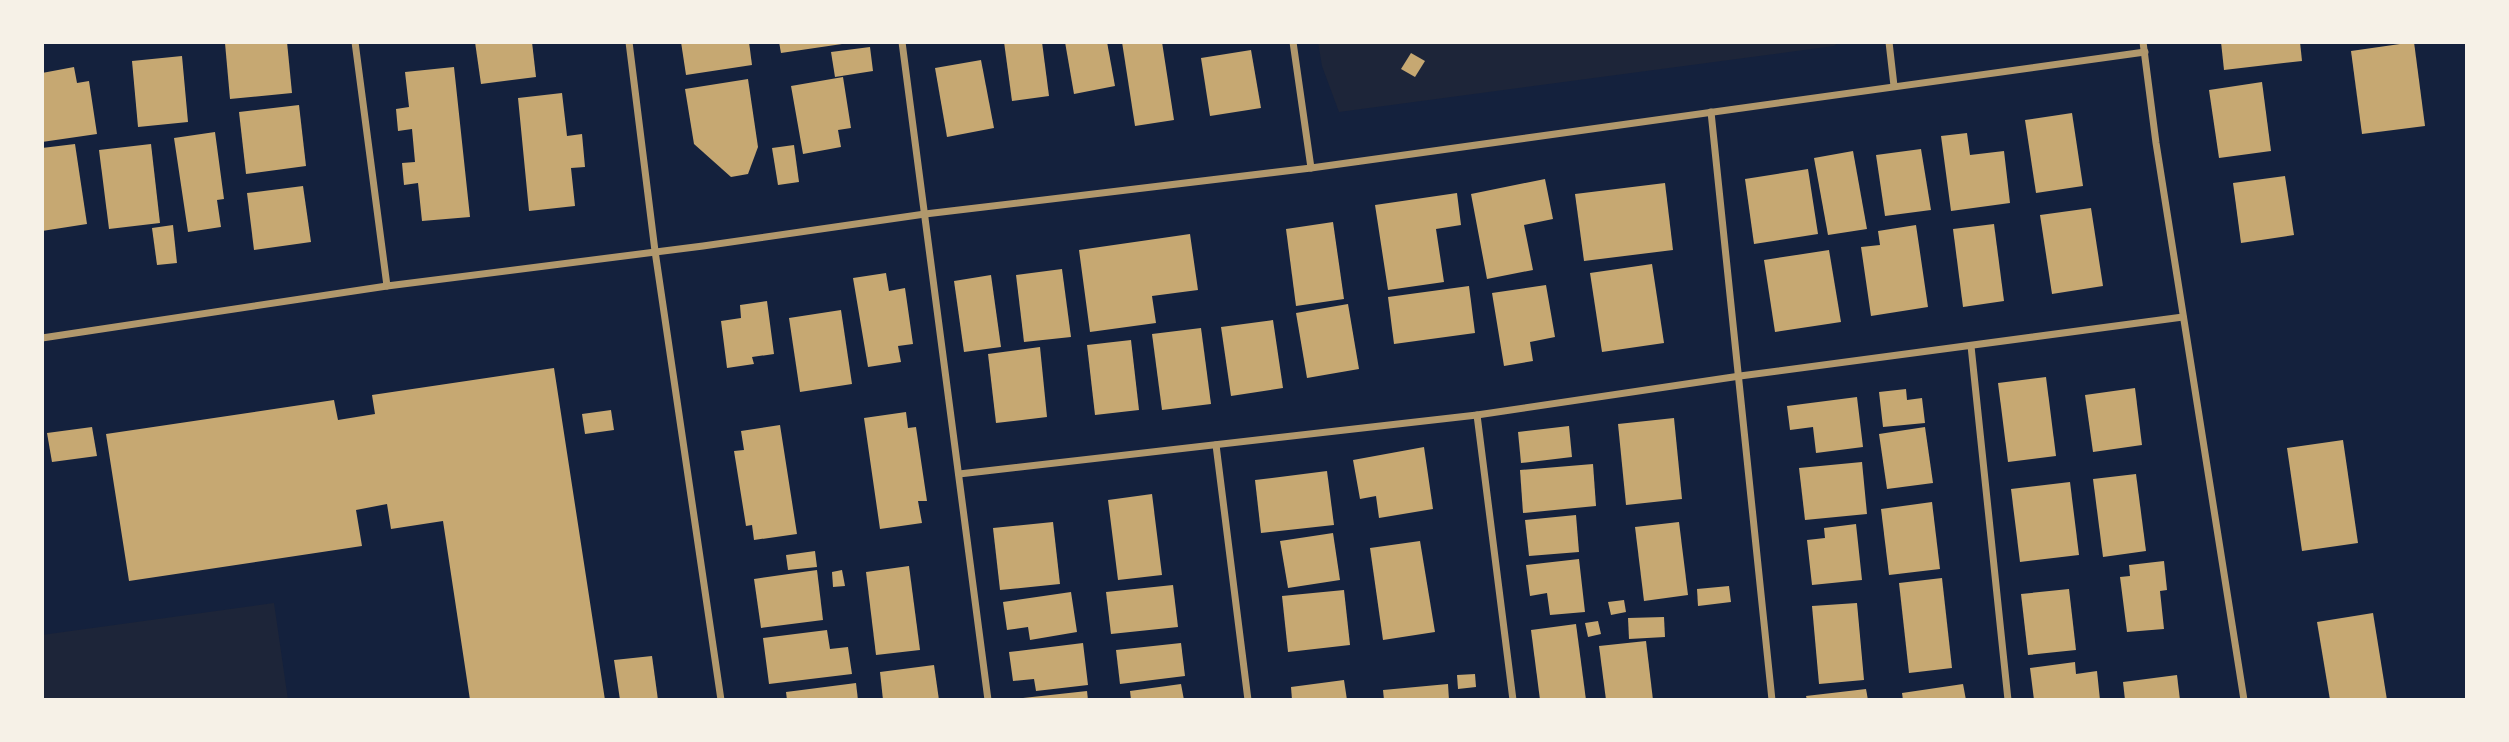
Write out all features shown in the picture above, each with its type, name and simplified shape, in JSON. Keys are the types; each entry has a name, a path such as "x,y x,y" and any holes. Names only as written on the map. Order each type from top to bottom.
{"street":[{"path":"355,42 387,286"},
{"path":"629,42 655,251 720,700"},
{"path":"902,42 988,700"},
{"path":"1293,42 1311,168"},
{"path":"1889,42 1894,86"},
{"path":"2143,42 2156,143 2244,700"},
{"path":"42,338 387,286 925,214 1311,168 2145,52"},
{"path":"1711,112 1772,700"},
{"path":"960,474 1477,415 1740,376 2183,317"},
{"path":"1971,346 2008,700"},
{"path":"1477,415 1513,700"},
{"path":"1216,445 1248,700"}],"shaded area":[{"path":"1318,42 1839,42 1834,46 1339,112 1322,66"},
{"path":"274,603 288,700 42,700 42,635"}],"building":[{"path":"287,42 292,93 230,99 225,43"},
{"path":"475,42 532,42 536,77 481,84"},
{"path":"681,42 749,42 752,65 686,75"},
{"path":"779,42 841,42 842,44 781,53"},
{"path":"1004,42 1042,42 1049,96 1012,101"},
{"path":"1065,42 1107,42 1115,86 1074,94"},
{"path":"1122,42 1162,42 1174,120 1135,126"},
{"path":"2221,42 2300,42 2302,61 2224,70"},
{"path":"2414,42 2425,126 2362,134 2351,51"},
{"path":"870,47 873,71 835,77 831,52"},
{"path":"1251,50 1261,108 1210,116 1201,58"},
{"path":"1411,53 1425,61 1415,77 1401,69"},
{"path":"182,56 188,122 138,127 132,61"},
{"path":"981,60 994,128 947,137 935,68"},
{"path":"74,67 77,83 89,81 97,134 42,142 42,73"},
{"path":"454,67 470,217 422,221 418,183 404,185 402,163 415,162 412,129 398,131 396,109 409,107 405,72"},
{"path":"843,77 851,128 838,130 841,147 803,154 791,86"},
{"path":"748,79 758,147 748,174 731,177 694,144 685,89"},
{"path":"2262,82 2271,151 2219,158 2209,90"},
{"path":"562,93 567,136 582,134 585,167 571,168 575,206 529,211 518,98"},
{"path":"299,105 306,166 246,174 239,112"},
{"path":"2072,113 2083,186 2036,193 2025,120"},
{"path":"215,132 224,199 217,200 221,227 188,232 174,138"},
{"path":"1967,133 1970,155 2004,151 2010,203 1951,211 1941,136"},
{"path":"75,144 87,224 42,231 42,148"},
{"path":"151,144 160,223 109,229 99,150"},
{"path":"794,145 799,182 778,185 772,148"},
{"path":"1921,149 1931,210 1885,216 1876,155"},
{"path":"1853,151 1867,229 1828,235 1814,158"},
{"path":"1808,169 1818,234 1754,244 1745,179"},
{"path":"2285,176 2294,235 2241,243 2233,183"},
{"path":"1545,179 1553,219 1524,225 1533,270 1487,279 1471,194"},
{"path":"1665,183 1673,250 1584,261 1575,194"},
{"path":"303,186 311,242 254,250 247,193"},
{"path":"1457,193 1461,225 1436,229 1444,282 1388,290 1375,205"},
{"path":"2091,208 2103,286 2052,294 2040,215"},
{"path":"1333,222 1344,299 1296,306 1286,229"},
{"path":"1994,224 2004,301 1963,307 1953,229"},
{"path":"173,225 177,263 157,265 152,228"},
{"path":"1916,225 1928,307 1871,316 1861,247 1880,245 1878,231"},
{"path":"1190,234 1198,290 1152,296 1156,323 1090,332 1079,250"},
{"path":"1829,250 1841,322 1775,332 1764,260"},
{"path":"1652,264 1664,343 1602,352 1590,273"},
{"path":"1062,269 1071,337 1024,342 1016,275"},
{"path":"886,273 889,291 905,288 913,344 898,346 901,362 868,367 853,278"},
{"path":"991,275 1001,347 964,352 954,281"},
{"path":"1546,285 1555,337 1530,342 1533,361 1504,366 1492,293"},
{"path":"1469,286 1475,333 1394,344 1388,297"},
{"path":"767,301 774,354 752,357 754,364 727,368 721,321 741,318 740,305"},
{"path":"1348,304 1359,369 1307,378 1296,313"},
{"path":"841,310 852,384 800,392 789,318"},
{"path":"1273,320 1283,388 1231,396 1221,327"},
{"path":"1201,328 1211,404 1162,410 1152,334"},
{"path":"1131,340 1139,410 1095,415 1087,345"},
{"path":"1040,347 1047,417 996,423 988,354"},
{"path":"554,368 605,700 470,700 443,521 391,529 387,504 356,510 362,546 129,581 106,434 334,400 338,420 375,414 372,395"},
{"path":"2046,377 2056,456 2008,462 1998,383"},
{"path":"2135,388 2142,445 2093,452 2085,395"},
{"path":"1906,389 1907,400 1922,398 1925,423 1883,427 1879,392"},
{"path":"1857,397 1863,447 1816,453 1813,427 1790,430 1787,406"},
{"path":"611,410 614,430 585,434 582,414"},
{"path":"906,412 908,428 916,427 927,501 918,501 922,523 880,529 864,418"},
{"path":"1674,418 1682,499 1626,505 1618,424"},
{"path":"780,425 797,534 754,540 752,525 746,526 734,451 744,450 741,431"},
{"path":"1569,426 1572,457 1521,463 1518,432"},
{"path":"92,427 97,456 52,462 47,433"},
{"path":"1925,427 1933,483 1887,489 1879,434"},
{"path":"2343,440 2358,543 2302,551 2287,448"},
{"path":"1424,447 1433,509 1379,518 1376,496 1360,499 1353,460"},
{"path":"1862,462 1867,514 1805,520 1799,468"},
{"path":"1593,464 1596,506 1523,513 1520,470"},
{"path":"1327,471 1334,525 1261,533 1255,480"},
{"path":"2136,474 2146,551 2103,557 2093,479"},
{"path":"2070,482 2079,555 2020,562 2011,489"},
{"path":"1152,494 1162,575 1118,580 1108,500"},
{"path":"1932,502 1940,569 1889,575 1881,509"},
{"path":"1576,515 1579,552 1529,556 1525,520"},
{"path":"1053,522 1060,584 1000,590 993,528"},
{"path":"1679,522 1688,595 1644,601 1635,527"},
{"path":"1856,524 1862,580 1812,585 1807,540 1825,538 1824,528"},
{"path":"1333,533 1340,580 1288,588 1280,541"},
{"path":"1420,541 1435,632 1383,640 1370,548"},
{"path":"815,551 817,567 788,570 786,555"},
{"path":"1579,559 1585,612 1550,615 1547,593 1530,596 1526,565"},
{"path":"2164,561 2167,590 2160,591 2164,629 2127,632 2120,577 2130,576 2129,565"},
{"path":"909,566 920,650 876,655 866,572"},
{"path":"817,570 823,620 761,628 754,579"},
{"path":"842,570 845,586 833,587 832,572"},
{"path":"1942,578 1952,668 1909,673 1899,583"},
{"path":"1173,585 1178,627 1111,634 1106,592"},
{"path":"1729,586 1731,602 1698,606 1697,589"},
{"path":"2069,589 2076,650 2028,655 2021,594"},
{"path":"1344,590 1350,645 1288,652 1282,596"},
{"path":"1071,592 1077,632 1030,640 1028,627 1007,630 1003,602"},
{"path":"1624,600 1626,612 1611,615 1608,602"},
{"path":"1857,603 1864,680 1819,684 1812,606"},
{"path":"2373,613 2387,700 2330,700 2317,622"},
{"path":"1664,617 1665,637 1629,639 1628,618"},
{"path":"1598,621 1601,634 1588,637 1585,623"},
{"path":"1576,624 1586,700 1540,700 1531,630"},
{"path":"827,630 830,649 848,647 852,674 769,684 763,638"},
{"path":"1646,641 1653,700 1606,700 1599,646"},
{"path":"1083,643 1088,685 1036,691 1034,679 1013,681 1009,652"},
{"path":"1181,643 1185,676 1120,684 1116,650"},
{"path":"652,656 658,700 620,700 614,660"},
{"path":"2075,662 2076,674 2097,671 2100,700 2034,700 2030,668"},
{"path":"934,665 939,700 883,700 880,672"},
{"path":"1475,674 1476,687 1458,689 1457,675"},
{"path":"2177,675 2180,700 2125,700 2123,682"},
{"path":"1344,680 1347,700 1292,700 1291,687"},
{"path":"856,683 858,700 787,700 786,692"},
{"path":"1181,684 1184,700 1131,700 1130,691"},
{"path":"1448,684 1449,700 1384,700 1383,690"},
{"path":"1963,684 1966,700 1903,700 1902,693"},
{"path":"1866,689 1868,700 1807,700 1806,696"},
{"path":"1087,691 1088,700 1023,700 1023,698"}]}
